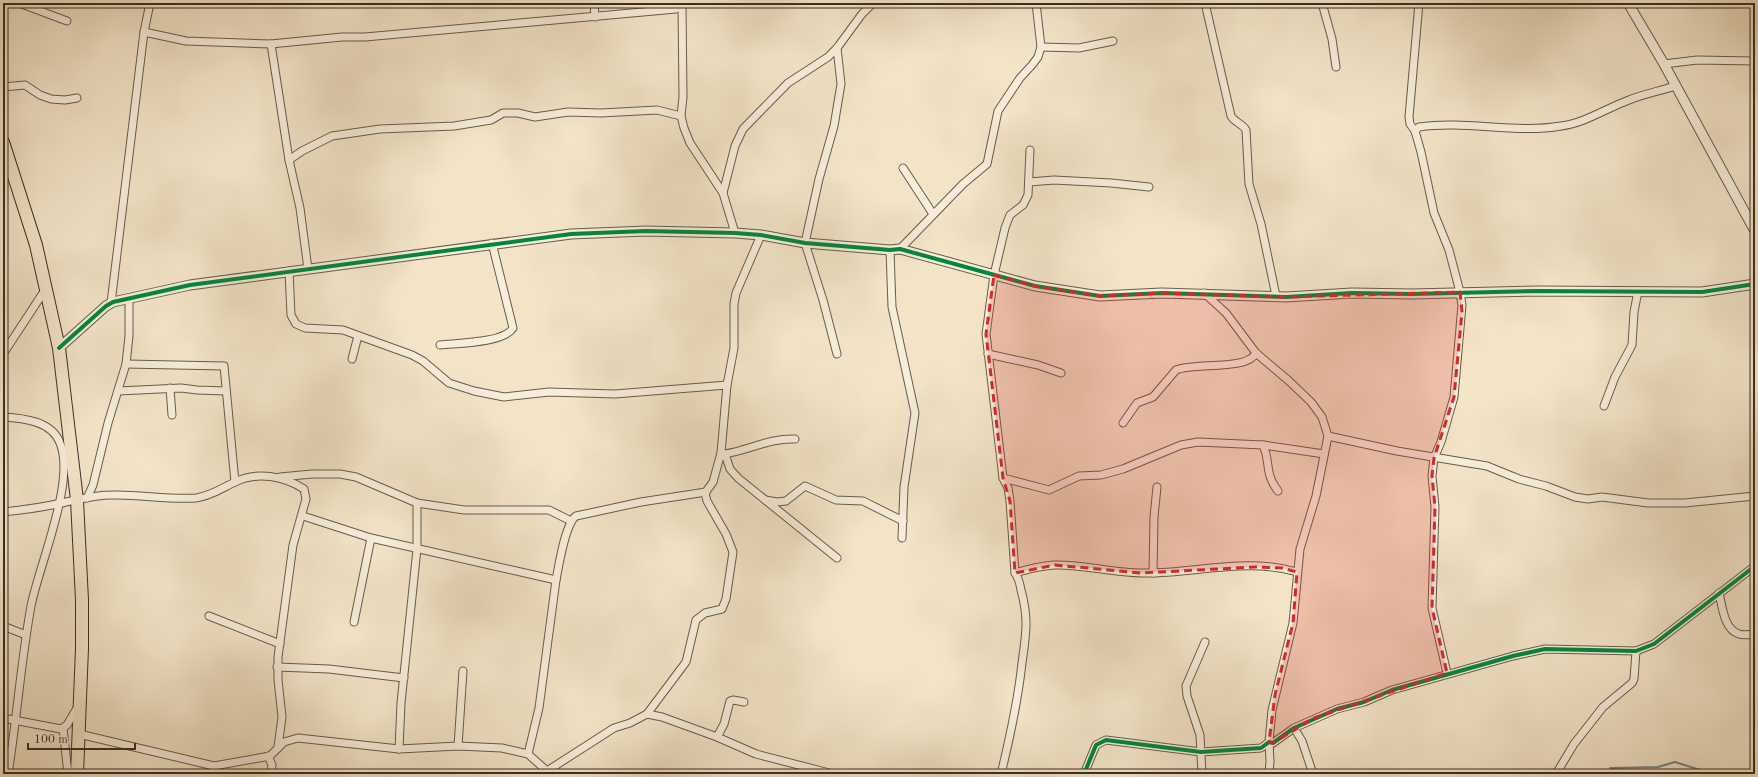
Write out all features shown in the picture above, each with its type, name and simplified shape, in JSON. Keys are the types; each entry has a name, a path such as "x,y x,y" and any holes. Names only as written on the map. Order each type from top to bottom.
{"highway":[{"path":"3,142 36,245 59,348 82,499 82,600 77,774"}],"street":[{"path":"19,3 67,22"},
{"path":"111,303 144,32 150,3"},
{"path":"594,3 595,17"},
{"path":"723,193 735,146 743,129 788,83 828,57 837,48 862,14 873,3"},
{"path":"900,249 963,184 987,164 998,112 1020,78 1038,57 1041,47 1036,3"},
{"path":"1205,3 1231,116 1234,121 1244,125 1246,130 1249,184 1262,224 1276,296"},
{"path":"1322,3 1332,39 1336,67"},
{"path":"1419,3 1409,117 1410,124 1415,131 1434,213 1449,250 1460,292 1462,312 1454,397 1441,442 1434,458 1432,476 1435,507 1432,608 1447,673"},
{"path":"1628,3 1664,64 1755,231"},
{"path":"144,32 186,41 272,44 342,37 365,38 595,17 676,9 684,4"},
{"path":"684,4 683,96 681,116 690,143 723,193 735,233"},
{"path":"1041,47 1079,48 1113,41"},
{"path":"272,44 289,160 300,208 308,269"},
{"path":"837,48 841,84 834,126 819,179 805,243 823,300 837,354"},
{"path":"1664,64 1697,60 1755,61"},
{"path":"3,87 25,85 40,95 51,99 64,100 76,98"},
{"path":"1415,131 1419,127 1443,125 1543,129 1574,124 1630,99 1675,86"},
{"path":"289,160 302,151 332,136 374,130 454,126 491,120 503,113 518,113 535,117 568,112 601,113 657,110 681,116"},
{"path":"1001,774 1013,727 1027,640 1025,603 1018,577 1015,573 1010,501 1008,488 1003,478 986,334 994,275 1007,222 1012,213 1023,205 1028,196 1030,182 1030,150"},
{"path":"903,168 933,214"},
{"path":"1030,182 1054,180 1111,182 1149,187"},
{"path":"59,348 111,303 190,285 492,243 571,234 646,231 735,233 761,235 805,243 890,250 900,249 1035,286 1100,296 1204,293 1276,296 1352,293 1412,294 1460,292 1712,292 1755,284"},
{"path":"79,734 214,766 268,756 273,754 278,747 290,740 305,738 398,749 458,746 502,748 528,754 545,772 614,728 630,723 647,714 686,662 696,620 705,613 722,609 726,599 733,552 726,534 707,501 706,492 713,482 723,453 727,385 734,348 734,304 736,293 761,235"},
{"path":"440,345 497,337 507,334 513,328 492,243"},
{"path":"890,250 892,307 916,413 904,487 902,538"},
{"path":"290,271 291,315 296,324 305,328 340,330 412,355 426,363 454,385 499,396 549,392 615,394 727,385"},
{"path":"3,354 45,290"},
{"path":"1604,406 1615,377 1632,345 1634,312 1638,291"},
{"path":"1204,293 1226,314 1256,353 1290,381 1311,402 1322,417 1328,436 1316,496 1300,549 1293,623 1275,695 1269,742 1269,774"},
{"path":"82,499 93,485 126,364 129,336 129,298"},
{"path":"352,359 358,336"},
{"path":"1124,423 1136,404 1153,396 1176,370 1204,365 1241,364 1250,360 1256,353"},
{"path":"988,354 1038,365 1061,373"},
{"path":"126,364 223,366 235,482"},
{"path":"118,392 170,388 226,391"},
{"path":"170,388 172,415"},
{"path":"3,417 36,422 57,436 62,449 64,465 58,504 37,580 26,635 16,722 8,774"},
{"path":"1328,436 1434,458 1488,466 1519,479 1546,486 1575,497 1588,499 1602,497 1648,503 1685,503 1755,496"},
{"path":"723,453 736,452 775,440 795,439"},
{"path":"1003,478 1049,490 1079,476 1101,475 1123,469 1186,444 1204,442 1263,445 1324,454"},
{"path":"1263,445 1266,452 1269,478 1278,491"},
{"path":"723,453 730,469 738,478 837,558"},
{"path":"278,478 312,474 340,474 356,477 417,503 464,510 549,510 571,521"},
{"path":"3,512 111,495 196,498 209,495 235,482 257,476 278,478 294,483 305,490 306,499 303,516 293,546 277,667 282,716 278,747"},
{"path":"765,500 777,502 786,501 805,486 836,500 863,502 903,520"},
{"path":"1153,573 1154,517 1157,487"},
{"path":"528,754 539,708 556,580 571,521 574,517 581,514 706,492"},
{"path":"398,749 417,549 417,503"},
{"path":"303,516 371,538 417,549 470,559 556,580"},
{"path":"354,622 371,538"},
{"path":"1015,573 1036,567 1055,565 1153,573 1194,569 1255,567 1282,568 1297,572"},
{"path":"1084,774 1096,745 1106,740 1201,752 1261,748 1269,742 1273,743 1294,728 1337,709 1364,702 1392,690 1447,673 1513,656 1545,650 1636,651 1654,644 1755,566"},
{"path":"1719,593 1724,614 1732,630 1741,635 1755,634"},
{"path":"209,616 280,644"},
{"path":"3,626 26,635"},
{"path":"1202,774 1200,735 1187,696 1186,686 1204,642"},
{"path":"1556,774 1574,744 1603,707 1632,683 1634,679 1636,651"},
{"path":"277,667 329,669 404,678"},
{"path":"458,746 464,671"},
{"path":"717,736 724,724 730,702 733,700 744,702"},
{"path":"3,718 16,722 63,728 70,722 79,705"},
{"path":"647,714 662,717 717,736 756,754 833,774"},
{"path":"63,728 68,774"},
{"path":"1294,728 1302,741 1313,774"},
{"path":"268,756 272,765 272,774"}],"highlighted area":[{"path":"994,275 1035,286 1100,296 1162,293 1286,297 1460,292 1462,312 1454,397 1434,458 1432,476 1435,507 1432,608 1447,673 1314,718 1273,743 1269,742 1275,695 1293,623 1297,572 1282,568 1255,567 1141,573 1055,565 1015,573 1010,501 1003,478 986,334"}],"waterway":[{"path":"1610,768 1658,767 1675,762 1713,774"}],"cycle path":[{"path":"59,348 106,306 113,302 190,285 571,234 646,231 735,233 761,235 805,243 890,250 900,249 1035,286 1100,296 1162,293 1286,297 1352,293 1412,294 1536,291 1702,292 1755,284"},
{"path":"1084,774 1096,745 1106,740 1201,752 1261,748 1269,742 1273,743 1294,728 1337,709 1364,702 1392,690 1513,656 1545,649 1636,651 1654,644 1755,566"}]}
